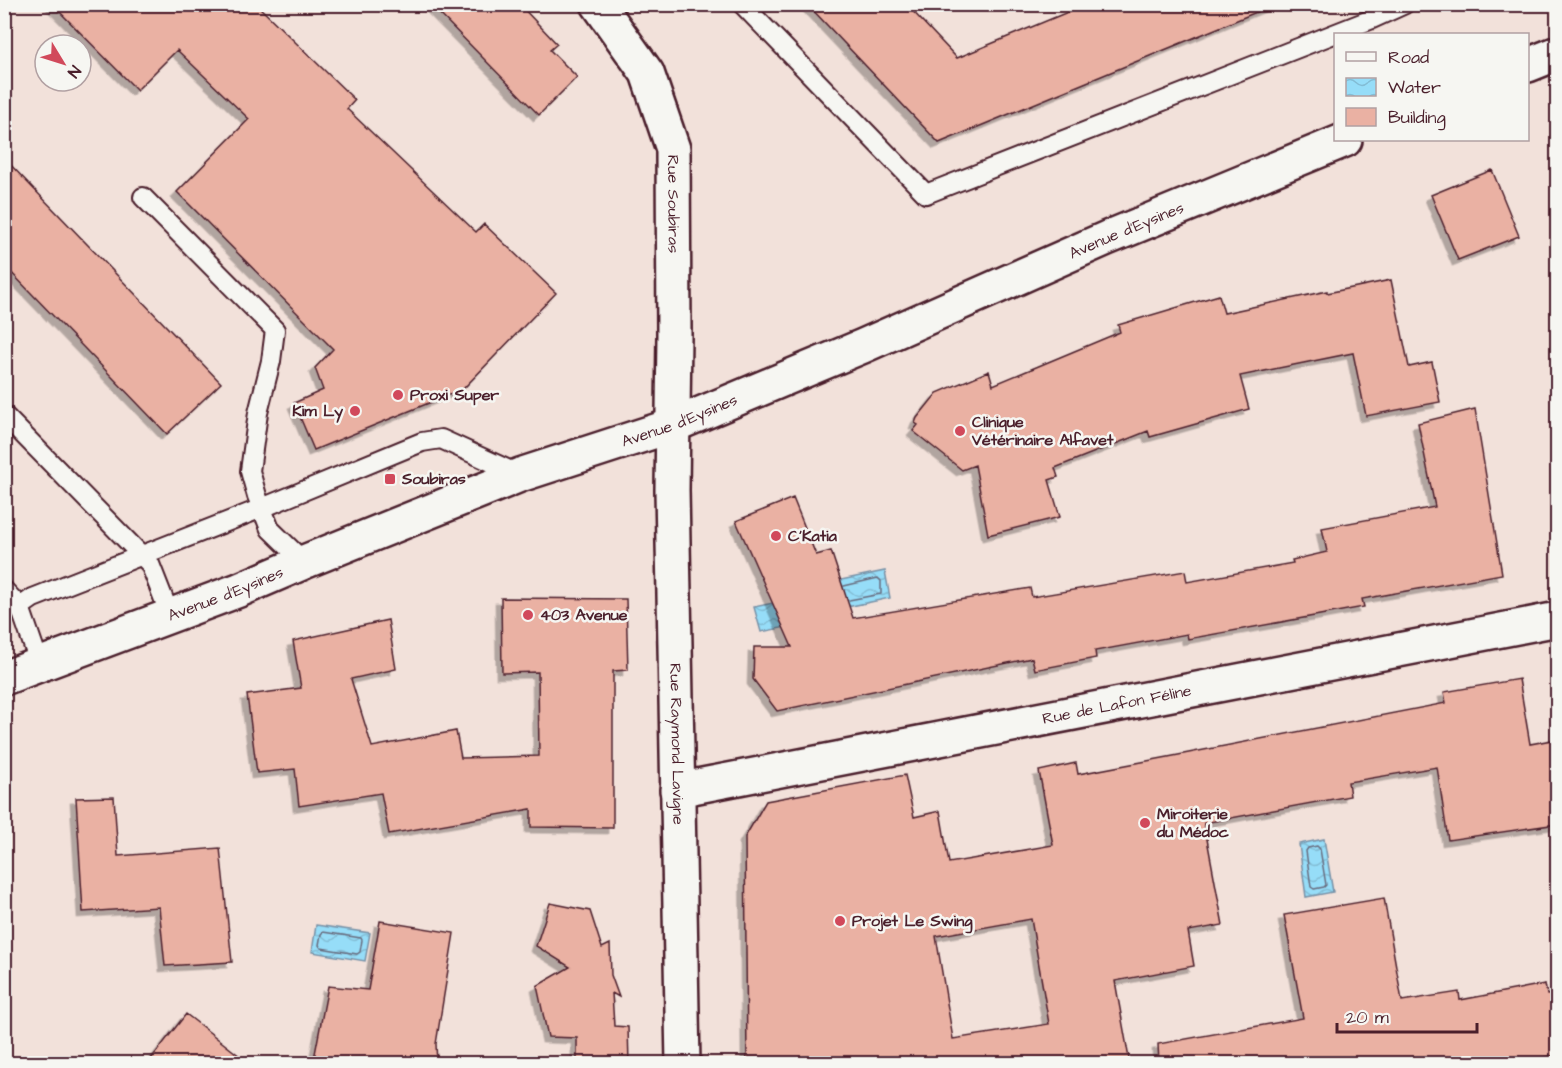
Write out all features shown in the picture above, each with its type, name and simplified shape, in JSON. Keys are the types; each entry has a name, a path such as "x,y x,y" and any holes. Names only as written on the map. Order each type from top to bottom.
{"street":[{"name":"Rue Soubiras","path":"598,4 647,73 673,149 674,425"},
{"path":"1529,64 1557,53"},
{"name":"Avenue d'Eysines","path":"4,678 239,590 520,475 674,425 863,346 1107,238 1343,141"},
{"name":"Rue Raymond Lavigne","path":"674,425 672,490 683,1064"},
{"name":"Rue de Lafon Féline","path":"677,790 1557,619"}],"lane":[{"path":"742,4 926,194 1334,42"},
{"path":"1359,33 1375,27 1405,4"},
{"path":"143,197 275,330 271,361 258,413 250,471 270,529 304,562"},
{"path":"4,415 150,564 170,615"},
{"path":"21,608 33,598 422,442 441,439 520,475"},
{"path":"4,590 21,608 40,665"}],"water":[{"path":"885,571 890,598 842,608 836,581"},
{"path":"808,596 813,622 761,632 754,607"},
{"path":"1324,839 1333,892 1306,897 1299,844"},
{"path":"316,925 370,933 365,961 312,952"}],"building":[{"path":"52,4 256,4 355,100 347,109 476,232 484,224 556,293 463,389 314,450 294,403 323,390 315,368 333,349 177,192 249,119 177,50 137,90 93,45 93,33 81,33"},
{"path":"430,4 519,4 557,44 550,50 577,77 539,115"},
{"path":"807,4 906,4 957,58 1087,4 1271,6 939,143"},
{"path":"4,158 221,383 167,434 4,265"},
{"path":"1492,170 1519,236 1458,260 1431,195"},
{"path":"1391,280 1409,367 1432,362 1440,402 1366,416 1353,353 1240,376 1249,409 1150,437 1148,431 1055,468 1058,477 1049,480 1060,517 988,535 975,465 962,470 913,431 918,425 915,423 917,418 937,393 989,371 993,385 1120,332 1118,325 1219,295 1224,313"},
{"path":"1475,409 1502,574 1362,599 1364,607 1188,639 1187,634 1095,651 1096,658 1035,670 1032,658 777,711 753,679 754,647 792,647 736,521 793,498 816,555 831,551 853,618 1030,588 1032,597 1185,571 1187,582 1293,563 1292,560 1327,552 1322,528 1435,507 1418,423"},
{"path":"501,598 626,599 628,670 613,671 613,828 531,827 531,809 389,834 381,793 299,806 295,769 257,773 247,695 301,688 293,641 388,620 396,669 351,679 372,747 456,731 461,758 539,756 538,672 502,673"},
{"path":"1519,679 1530,744 1557,739 1557,824 1448,840 1437,767 1348,782 1350,796 1204,823 1223,925 1188,931 1194,966 1115,981 1130,1064 747,1064 745,837 766,801 905,775 914,817 940,811 949,863 1053,845 1039,771 1076,763 1078,774 1446,703 1444,692","holes":["1031,919 1049,1024 953,1039 936,936"]},
{"path":"114,797 118,856 220,848 232,962 165,966 159,907 83,912 76,798"},
{"path":"1384,898 1402,1001 1459,992 1460,1000 1545,984 1547,995 1557,994 1557,1055 1507,1064 1159,1064 1158,1044 1303,1018 1284,915"},
{"path":"550,903 590,911 602,948 610,944 611,975 619,997 612,993 614,1026 628,1027 629,1064 577,1064 577,1038 548,1037 537,986 570,967 536,946"},
{"path":"380,921 454,933 436,1044 437,1064 313,1064 328,986 368,990"},
{"path":"186,1014 250,1064 147,1064"}],"place":[{"name":"Proxi Super","path":"398,395"},
{"name":"Kim Ly","path":"355,411"},
{"name":"Clinique Vétérinaire Alfavet","path":"960,431"},
{"name":"Soubiras","path":"390,479"},
{"name":"C'Katia","path":"776,536"},
{"name":"403 Avenue","path":"528,615"},
{"name":"Miroiterie du Médoc","path":"1145,823"},
{"name":"Projet Le Swing","path":"840,921"}]}
